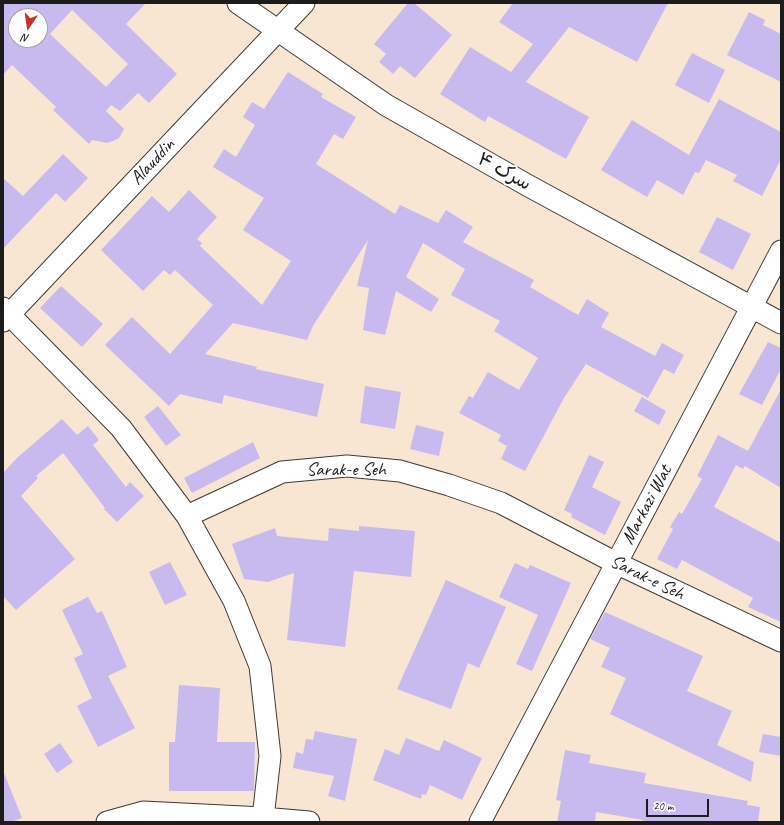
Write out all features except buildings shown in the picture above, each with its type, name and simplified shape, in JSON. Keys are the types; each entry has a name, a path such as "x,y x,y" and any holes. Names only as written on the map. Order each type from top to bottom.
{"street":[{"name":"سرک ۴","path":"238,3 386,105 750,308 781,323"},
{"name":"Alauddin","path":"5,314 304,3"},
{"name":"Markazi Wat","path":"480,822 750,308 781,252"},
{"path":"5,314 121,428 187,516 234,601 260,666 270,756 263,818"},
{"name":"Sarak-e Seh","path":"187,516 282,472 347,466 400,471 449,484 501,503 616,563 781,642"},
{"path":"107,822 143,812 263,818 309,822"}]}
